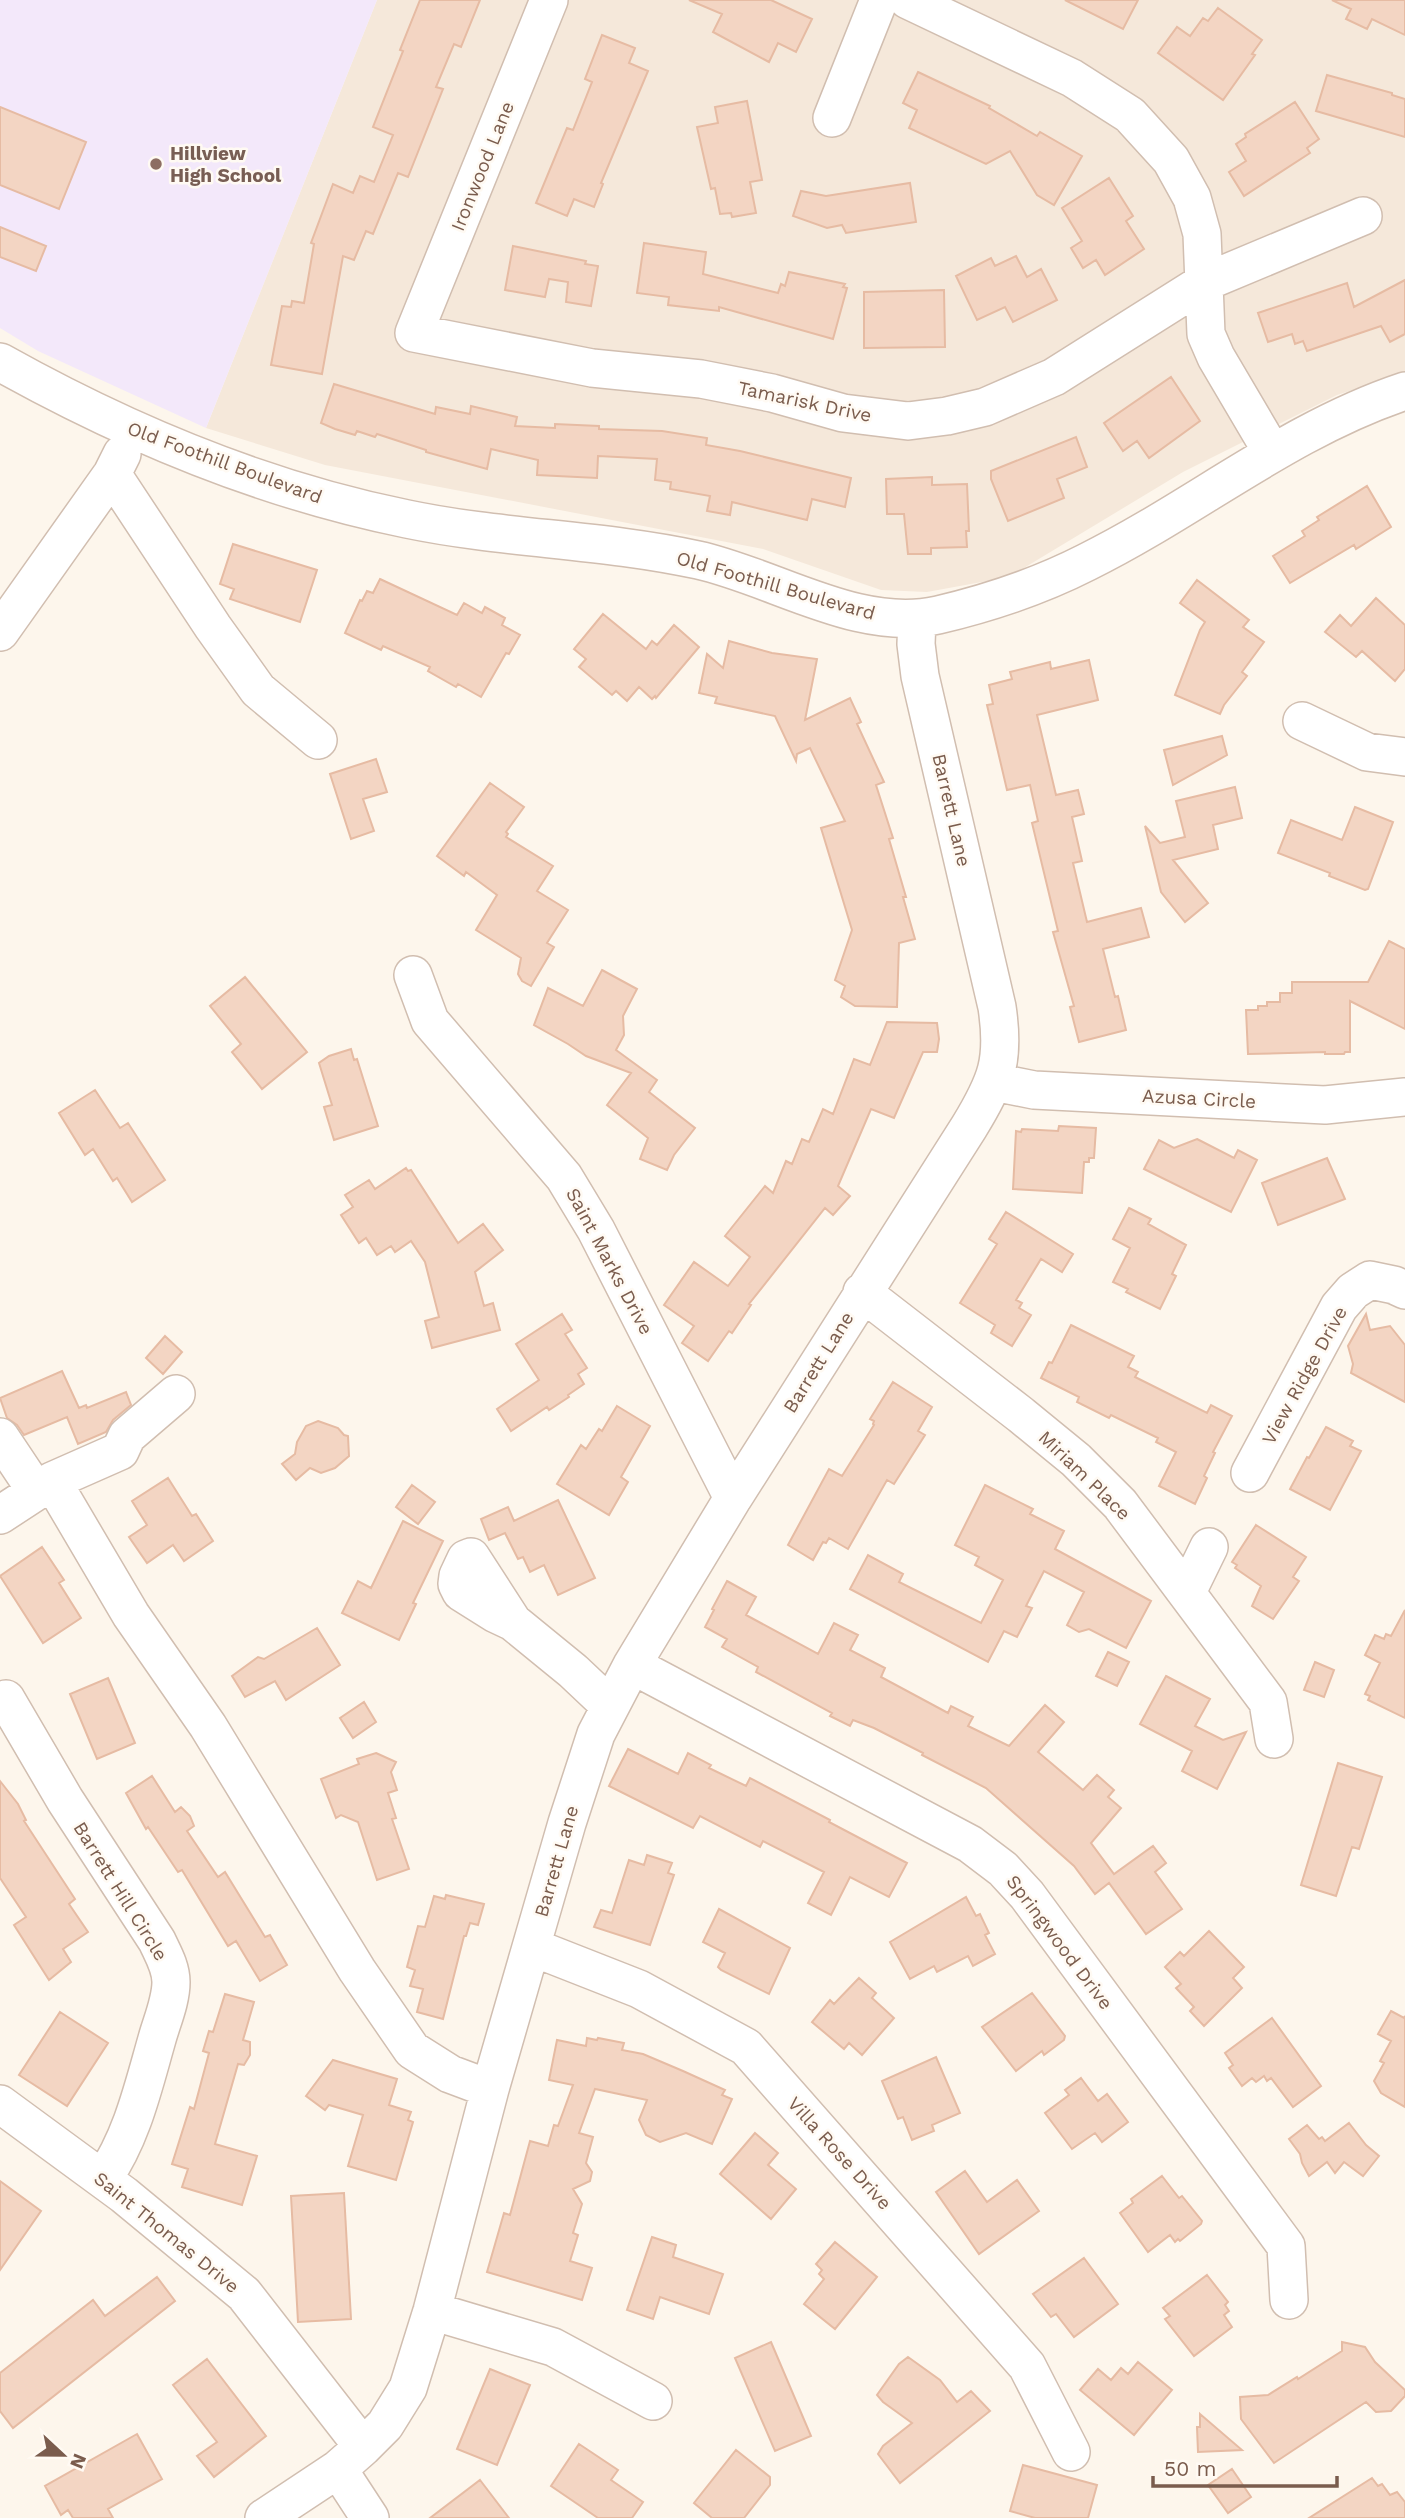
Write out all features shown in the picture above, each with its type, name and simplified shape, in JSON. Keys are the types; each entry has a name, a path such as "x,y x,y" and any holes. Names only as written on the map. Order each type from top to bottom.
{"street":[{"name":"Ironwood Lane","path":"414,333 549,0"},
{"path":"832,118 879,0"},
{"path":"908,0 1072,78 1130,115 1171,160 1192,198 1202,234 1206,334 1216,357 1272,452"},
{"name":"Tamarisk Drive","path":"414,333 592,368 701,379 772,393 843,413 908,421 985,407 1054,377 1203,282 1363,216"},
{"name":"Old Foothill Boulevard","path":"0,362 133,430 271,482 407,519 689,558 743,572 868,615 917,619 990,601 1086,563 1272,452 1373,402 1405,391"},
{"path":"0,632 112,474 133,430"},
{"path":"112,474 258,690 318,740"},
{"name":"Barrett Lane","path":"264,2518 350,2458 385,2425 408,2388 432,2311 489,2089 570,1811 593,1741 609,1705 733,1498 974,1118 994,1082 1001,1044 997,1007 920,676 916,644 917,619"},
{"path":"1302,721 1367,752 1405,757"},
{"name":"Saint Marks Drive","path":"413,975 430,1021 564,1177 590,1219 733,1498"},
{"name":"Azusa Circle","path":"994,1082 1034,1090 1325,1105 1405,1097"},
{"name":"View Ridge Drive","path":"1250,1473 1339,1307 1353,1291 1370,1280 1405,1290"},
{"name":"Miriam Place","path":"862,1292 1076,1460 1120,1504 1268,1702 1274,1739"},
{"path":"0,1515 44,1486 120,1451 127,1436 176,1394"},
{"path":"0,1437 44,1486 208,1726 357,1970 412,2050 450,2074 489,2089"},
{"path":"1187,1592 1209,1547"},
{"path":"513,1622 573,1671 609,1705"},
{"name":"Springwood Drive","path":"632,1665 970,1844 1003,1869 1027,1895 1286,2246 1289,2300"},
{"name":"Barrett Hill Circle","path":"0,1703 6,1699 65,1800 157,1941 167,1961 171,1981 167,2005 135,2115 116,2160 103,2179"},
{"name":"Villa Rose Drive","path":"532,1947 639,1989 746,2047 1027,2366 1071,2452"},
{"name":"Saint Thomas Drive","path":"0,2104 158,2221 244,2294 350,2458 370,2518"},
{"path":"432,2311 553,2347 653,2401"}],"shaded area":[{"name":"Hillview High School","path":"0,0 377,0 206,428 38,351 0,328"},
{"path":"377,0 1405,0 1405,373 1337,395 1183,472 1009,577 927,592 881,590 763,549 325,465 206,428"}],"building":[{"path":"420,0 480,0 461,47 454,44 436,87 443,89 408,177 398,173 373,234 366,231 354,260 343,256 322,374 271,365 282,306 291,307 292,301 304,303 314,244 311,243 333,184 353,193 360,176 374,182 393,135 373,127"},
{"path":"689,0 771,0 812,19 796,52 778,43 769,62 713,32 722,14"},
{"path":"1065,0 1138,0 1123,29"},
{"path":"1332,0 1405,0 1405,35 1372,19 1367,29 1346,19 1351,9"},
{"path":"1218,8 1262,40 1252,54 1255,55 1223,100 1158,53 1177,27 1190,36 1203,18 1208,21"},
{"path":"602,35 635,48 629,63 648,71 601,183 603,184 594,207 574,199 567,216 536,203 567,128 573,130 592,82 585,79"},
{"path":"918,72 990,106 989,108 1037,136 1040,132 1082,156 1054,205 1037,195 1010,151 986,164 909,128 917,110 903,103"},
{"path":"1327,75 1405,99 1405,137 1316,111"},
{"path":"747,101 762,180 750,182 756,213 732,217 731,213 720,214 715,188 711,189 697,127 718,123 715,107"},
{"path":"1295,102 1319,139 1307,148 1310,153 1244,196 1229,172 1246,161 1236,144 1246,137 1245,134"},
{"path":"0,107 86,142 59,209 0,185"},
{"path":"1109,178 1133,216 1126,221 1144,249 1105,275 1096,260 1083,268 1071,248 1082,241 1062,208"},
{"path":"910,183 916,222 846,233 842,225 827,228 793,216 801,191 826,196"},
{"path":"0,227 46,246 36,271 0,257"},
{"path":"644,243 706,252 703,274 778,293 781,284 785,286 789,272 845,284 843,287 847,288 833,339 719,307 719,311 668,305 669,297 637,293"},
{"path":"513,246 586,261 585,264 598,266 591,306 566,302 568,282 549,279 545,297 505,290"},
{"path":"1016,256 1027,277 1041,269 1057,300 1013,322 1005,307 977,320 956,276 991,258 995,266"},
{"path":"1405,280 1405,334 1390,342 1381,326 1307,351 1303,341 1295,344 1292,334 1268,342 1258,313 1347,283 1354,307"},
{"path":"944,290 945,347 864,348 864,292"},
{"path":"1171,377 1200,421 1149,458 1137,441 1123,451 1104,423"},
{"path":"334,384 435,414 436,407 470,414 471,406 517,417 515,426 599,426 599,429 662,431 707,438 706,445 851,478 845,507 812,499 807,520 732,502 730,515 707,511 710,496 670,489 671,482 655,480 657,459 598,456 597,478 537,475 538,460 491,449 487,469 426,452 377,434 375,437 357,431 355,435 321,423"},
{"path":"1076,437 1087,467 1057,479 1064,498 1008,521 991,479 991,471"},
{"path":"932,477 932,485 967,484 967,547 931,548 931,554 908,554 904,514 887,514 886,479"},
{"path":"1367,486 1391,527 1356,549 1354,545 1290,583 1273,556 1305,536 1302,531 1319,520 1317,517"},
{"path":"233,544 317,570 300,622 230,599 234,589 220,584"},
{"path":"380,579 457,615 464,603 482,613 485,607 505,618 502,625 520,635 509,654 506,653 481,697 428,671 430,667 383,646 381,650 345,633 360,600 362,601 367,591 373,593"},
{"path":"1197,580 1249,620 1243,627 1264,642 1242,672 1247,676 1220,714 1175,695 1205,622 1180,603"},
{"path":"1376,598 1405,625 1405,669 1395,681 1362,651 1356,657 1325,632 1340,615 1351,626"},
{"path":"603,614 646,649 652,641 657,645 674,625 699,647 656,698 655,696 652,699 639,687 627,701 616,691 612,695 579,667 586,659 574,649"},
{"path":"729,641 772,653 817,659 805,720 850,698 861,722 857,724 884,782 876,785 893,838 889,839 915,939 899,943 897,1007 855,1006 841,997 845,986 835,980 852,930 821,828 845,821 810,748 797,754 796,761 775,716 715,703 717,697 699,693 707,654 723,668"},
{"path":"1089,660 1098,700 1037,715 1056,795 1078,790 1084,814 1072,817 1082,861 1073,863 1087,922 1141,908 1149,937 1103,949 1126,1030 1079,1042 1070,1007 1074,1006 1053,932 1058,931 1032,823 1038,821 1030,785 1007,790 987,705 993,704 989,685 1012,679 1010,672 1050,662 1051,669"},
{"path":"1222,736 1227,755 1173,785 1164,750"},
{"path":"376,759 387,792 363,799 374,831 351,839 330,774"},
{"path":"490,783 524,807 506,832 506,837 553,866 537,891 568,910 547,943 554,947 531,986 522,981 518,974 521,958 476,930 497,895 466,872 464,876 437,856"},
{"path":"1235,787 1242,818 1213,825 1218,849 1173,860 1208,903 1185,922 1161,892 1145,826 1160,843 1185,837 1176,801"},
{"path":"1355,807 1393,822 1368,889 1329,876 1330,873 1278,853 1291,820 1342,840"},
{"path":"1389,941 1405,949 1405,1029 1350,1001 1350,1052 1248,1054 1246,1010 1258,1010 1258,1006 1267,1006 1267,1002 1280,1002 1280,993 1292,993 1292,982 1368,982"},
{"path":"602,970 637,989 623,1016 624,1035 616,1050 657,1080 649,1092 695,1128 674,1155 667,1170 640,1159 648,1138 607,1105 631,1073 586,1056 534,1025 548,988 583,1006"},
{"path":"245,977 307,1052 262,1089 232,1052 241,1044 210,1006"},
{"path":"887,1022 937,1023 937,1052 923,1052 894,1118 871,1109 838,1186 850,1196 833,1215 825,1208 708,1361 682,1343 694,1326 664,1305 694,1262 728,1286 750,1257 725,1236 765,1186 773,1193 786,1161 792,1164 802,1139 809,1142 823,1109 833,1114 854,1059 870,1065"},
{"path":"351,1049 354,1060 357,1059 378,1126 334,1140 324,1107 332,1105 319,1063 329,1056"},
{"path":"95,1090 120,1128 128,1123 165,1180 132,1202 117,1178 113,1181 93,1149 85,1155 59,1113"},
{"path":"1059,1126 1096,1128 1094,1158 1084,1162 1082,1193 1013,1189 1016,1131 1058,1131"},
{"path":"1197,1139 1234,1158 1238,1150 1257,1160 1231,1212 1144,1169 1159,1140 1174,1148"},
{"path":"1327,1158 1345,1199 1278,1225 1262,1183"},
{"path":"406,1168 411,1170 458,1243 483,1224 503,1250 475,1272 484,1306 493,1303 500,1330 432,1348 425,1321 439,1317 425,1262 411,1241 395,1252 391,1246 377,1255 366,1238 359,1243 341,1215 353,1207 345,1195 369,1180 375,1189"},
{"path":"1129,1208 1151,1219 1148,1224 1186,1245 1172,1274 1176,1276 1160,1309 1126,1292 1128,1289 1113,1282 1130,1248 1113,1239"},
{"path":"1006,1212 1073,1254 1062,1272 1041,1259 1016,1300 1022,1303 1019,1308 1031,1315 1012,1346 991,1333 995,1325 960,1303 997,1244 989,1239"},
{"path":"562,1314 572,1330 565,1334 587,1368 578,1374 584,1384 549,1410 547,1407 511,1431 497,1409 539,1380 516,1344"},
{"path":"1366,1314 1370,1330 1390,1326 1405,1345 1405,1402 1351,1373 1353,1364 1348,1346"},
{"path":"1071,1325 1134,1356 1128,1367 1138,1372 1135,1377 1207,1413 1211,1405 1232,1416 1213,1452 1215,1453 1204,1476 1207,1478 1195,1504 1159,1486 1176,1452 1156,1442 1158,1438 1077,1402 1079,1397 1041,1378 1049,1362 1052,1363"},
{"path":"165,1336 182,1352 163,1374 146,1358"},
{"path":"62,1371 79,1408 86,1405 87,1408 126,1392 131,1405 113,1420 106,1432 78,1444 67,1417 24,1435 17,1425 7,1418 0,1398"},
{"path":"893,1382 932,1407 918,1431 925,1435 894,1484 887,1480 848,1549 829,1538 826,1543 823,1542 813,1560 788,1545 829,1469 842,1476 874,1425 874,1421 870,1419"},
{"path":"617,1406 650,1426 621,1477 628,1482 609,1515 557,1484 581,1445 586,1449 599,1429 602,1431"},
{"path":"318,1421 338,1428 348,1436 349,1456 335,1468 321,1473 310,1468 296,1480 282,1464 295,1454 297,1442 306,1426"},
{"path":"1326,1427 1353,1441 1350,1446 1361,1451 1330,1510 1290,1489"},
{"path":"168,1478 192,1516 196,1514 213,1541 184,1561 173,1545 147,1563 129,1537 147,1525 132,1501"},
{"path":"412,1485 435,1502 418,1524 396,1507"},
{"path":"985,1485 1033,1509 1030,1514 1064,1531 1055,1549 1151,1601 1126,1648 1089,1629 1079,1632 1067,1625 1084,1592 1044,1571 1026,1606 1032,1608 1017,1637 1004,1631 988,1662 850,1589 868,1555 903,1574 899,1582 981,1623 1003,1580 975,1565 979,1557 955,1545"},
{"path":"558,1500 595,1578 558,1595 544,1565 530,1572 523,1557 518,1559 505,1533 489,1540 481,1519 508,1507 514,1521"},
{"path":"403,1521 443,1541 413,1603 416,1604 399,1640 342,1613 358,1581 371,1588"},
{"path":"1256,1525 1306,1557 1293,1577 1299,1581 1273,1619 1252,1606 1261,1586 1235,1568 1237,1565 1232,1562"},
{"path":"42,1547 64,1580 59,1583 81,1618 43,1643 0,1576"},
{"path":"727,1581 756,1597 746,1615 818,1654 834,1623 858,1635 850,1650 885,1668 881,1677 948,1713 951,1706 973,1717 968,1726 1009,1746 1045,1705 1064,1722 1038,1752 1083,1790 1097,1775 1114,1790 1108,1797 1121,1808 1091,1843 1114,1874 1153,1846 1166,1863 1155,1872 1182,1909 1146,1934 1109,1883 1095,1894 1074,1866 986,1788 874,1728 853,1720 850,1726 830,1716 832,1713 756,1672 758,1667 722,1647 727,1639 705,1627"},
{"path":"1405,1610 1405,1718 1368,1700 1370,1696 1365,1694 1380,1663 1365,1655 1375,1635 1384,1639 1386,1634 1391,1636"},
{"path":"317,1628 340,1665 286,1700 275,1681 245,1697 232,1676 258,1657 264,1659"},
{"path":"1108,1652 1129,1662 1117,1686 1096,1676"},
{"path":"1315,1662 1334,1670 1324,1697 1304,1690"},
{"path":"1166,1676 1210,1699 1195,1726 1223,1740 1246,1732 1217,1789 1182,1771 1192,1751 1140,1724"},
{"path":"108,1678 135,1743 97,1759 70,1694"},
{"path":"364,1702 376,1722 353,1738 340,1718"},
{"path":"628,1749 678,1774 688,1753 711,1765 709,1768 746,1786 750,1778 907,1863 889,1897 850,1877 831,1915 808,1903 824,1872 763,1841 760,1847 700,1816 693,1828 609,1786"},
{"path":"376,1753 396,1762 391,1772 397,1790 388,1793 396,1818 392,1819 409,1869 377,1880 358,1822 341,1815 336,1818 321,1779 359,1764 357,1759"},
{"path":"1338,1763 1382,1777 1359,1849 1352,1847 1336,1896 1301,1885"},
{"path":"152,1776 175,1812 181,1807 190,1816 194,1826 187,1831 218,1877 225,1872 265,1937 270,1935 287,1965 260,1981 236,1941 228,1946 182,1870 178,1872 148,1827 146,1829 126,1793"},
{"path":"0,1781 18,1804 26,1820 24,1821 75,1899 69,1904 88,1932 63,1949 71,1962 49,1980 14,1925 26,1917 0,1878"},
{"path":"647,1855 672,1863 668,1873 674,1875 650,1945 594,1927 601,1910 612,1913 629,1860 644,1865"},
{"path":"446,1895 484,1904 478,1925 470,1923 464,1936 443,2019 417,2012 423,1989 410,1986 415,1970 407,1967 418,1926 425,1927 434,1896 445,1899"},
{"path":"966,1897 976,1916 980,1914 989,1933 985,1935 995,1954 973,1966 968,1956 937,1972 934,1966 910,1979 890,1942"},
{"path":"719,1909 790,1948 769,1994 721,1970 718,1967 725,1953 703,1942"},
{"path":"1209,1931 1244,1967 1233,1978 1242,1988 1204,2026 1190,2011 1194,2007 1176,1988 1181,1984 1165,1967 1180,1952 1184,1956"},
{"path":"859,1978 876,1993 872,1998 894,2018 862,2055 849,2043 844,2049 812,2022 830,2000 834,2004"},
{"path":"1032,1993 1065,2036 1064,2040 1044,2055 1042,2051 1016,2071 982,2027"},
{"path":"225,1994 254,2002 243,2040 250,2042 250,2055 244,2065 238,2064 215,2144 257,2156 242,2205 182,2187 188,2169 172,2164 190,2107 194,2109 209,2053 203,2051 209,2031 213,2032"},
{"path":"1391,2011 1404,2018 1405,2016 1405,2107 1381,2093 1374,2081 1384,2063 1380,2061 1391,2041 1378,2034"},
{"path":"60,2012 108,2043 67,2106 19,2075"},
{"path":"1272,2018 1321,2086 1293,2107 1271,2078 1267,2081 1264,2076 1256,2082 1252,2078 1242,2086 1229,2068 1233,2065 1225,2053"},
{"path":"587,2038 624,2043 622,2050 643,2054 683,2071 725,2090 722,2095 732,2099 712,2144 686,2133 660,2142 646,2135 639,2120 647,2100 595,2089 579,2133 593,2137 586,2163 592,2172 590,2181 573,2189 582,2204 573,2233 578,2235 570,2261 592,2268 582,2300 487,2272 504,2213 510,2215 530,2141 548,2146 554,2125 558,2126 573,2085 549,2080 557,2040 586,2046"},
{"path":"936,2057 960,2113 932,2125 934,2131 912,2140 903,2117 898,2119 882,2081"},
{"path":"333,2060 397,2079 389,2105 411,2112 408,2120 413,2122 396,2180 348,2166 363,2115 329,2105 325,2110 306,2096"},
{"path":"1081,2078 1098,2101 1107,2094 1128,2122 1102,2142 1095,2133 1072,2149 1045,2113 1069,2095 1065,2090"},
{"path":"1349,2123 1366,2145 1379,2156 1363,2176 1344,2162 1335,2173 1327,2162 1309,2176 1300,2154 1289,2139 1307,2125 1319,2139 1322,2137 1325,2141"},
{"path":"755,2133 778,2153 768,2165 796,2189 771,2219 720,2174"},
{"path":"965,2171 987,2202 1017,2180 1039,2211 979,2254 936,2192"},
{"path":"1162,2176 1202,2221 1180,2241 1178,2239 1175,2242 1170,2235 1148,2252 1120,2213 1133,2203 1131,2199"},
{"path":"0,2181 41,2211 0,2270"},
{"path":"344,2193 351,2319 298,2322 291,2196"},
{"path":"652,2237 676,2245 673,2257 723,2274 709,2314 660,2297 653,2319 627,2310"},
{"path":"835,2242 877,2277 835,2329 804,2304 824,2279 819,2274 822,2270 816,2264"},
{"path":"1084,2258 1118,2304 1074,2337 1056,2314 1051,2317 1033,2294"},
{"path":"1207,2275 1228,2302 1225,2305 1229,2311 1224,2315 1232,2327 1194,2356 1165,2319 1170,2316 1163,2308"},
{"path":"157,2277 175,2301 13,2428 0,2411 0,2373 93,2300 105,2316"},
{"path":"771,2342 811,2436 775,2451 735,2358"},
{"path":"1342,2342 1365,2347 1375,2362 1405,2390 1405,2396 1391,2411 1376,2412 1366,2402 1274,2463 1241,2419 1240,2397 1268,2395 1297,2377 1298,2379 1342,2351"},
{"path":"908,2357 940,2380 957,2402 971,2391 990,2411 900,2483 878,2454 883,2446 912,2423 877,2395 899,2364"},
{"path":"207,2359 266,2436 214,2477 197,2456 217,2442 173,2385"},
{"path":"1138,2362 1172,2390 1134,2435 1080,2390 1098,2369 1111,2380 1121,2368 1128,2374"},
{"path":"490,2369 530,2385 497,2465 457,2449"},
{"path":"1200,2414 1242,2450 1198,2452 1197,2427 1200,2427"},
{"path":"137,2434 162,2479 108,2509 113,2518 73,2518 68,2510 61,2515 45,2486"},
{"path":"579,2444 618,2470 611,2480 643,2502 632,2518 598,2518 551,2486"},
{"path":"736,2450 770,2477 770,2485 744,2518 712,2518 694,2503"},
{"path":"1023,2465 1097,2485 1088,2518 1035,2518 1010,2511"},
{"path":"1232,2469 1251,2497 1228,2513 1208,2485"},
{"path":"1372,2478 1378,2486 1382,2484 1390,2495 1397,2492 1405,2502 1405,2518 1309,2518"},
{"path":"480,2480 509,2518 430,2518"}],"place":[{"name":"Hillview High School","path":"156,164"}]}
